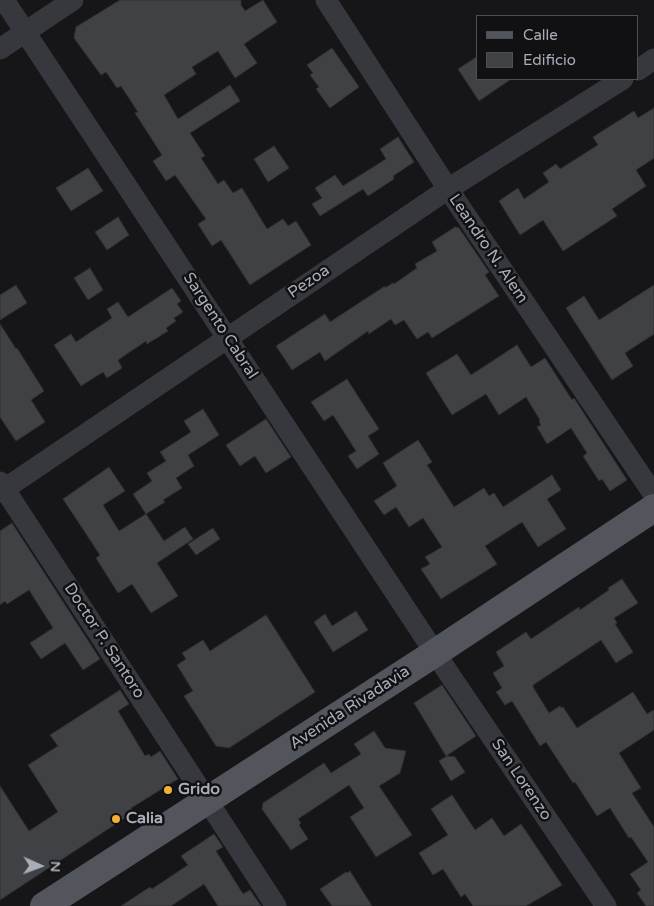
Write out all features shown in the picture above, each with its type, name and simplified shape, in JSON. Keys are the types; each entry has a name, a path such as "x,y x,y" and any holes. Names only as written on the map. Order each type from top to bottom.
{"main road":[{"name":"Avenida Rivadavia","path":"44,906 435,653 654,508"}],"street":[{"name":"Sargento Cabral","path":"4,0 435,653"},
{"path":"0,49 73,0"},
{"name":"Leandro N. Alem","path":"326,0 448,189 654,495"},
{"path":"639,69 654,59"},
{"name":"Pezoa","path":"2,488 448,189 621,80"},
{"name":"Doctor P. Santoro","path":"2,488 276,906"},
{"name":"San Lorenzo","path":"435,653 606,906"}],"building":[{"path":"120,0 241,0 241,5 245,11 263,0 277,22 244,44 257,63 235,78 218,51 192,67 196,74 164,95 178,119 230,85 240,101 190,133 205,156 201,158 218,184 224,180 233,193 242,188 267,229 283,219 288,226 296,221 311,245 250,285 221,240 212,246 198,224 206,219 175,175 166,181 153,161 162,155 135,113 138,112 121,86 117,88 106,72 101,75 74,38 76,27"},
{"path":"332,48 359,87 330,108 316,89 319,87 310,75 313,73 307,65"},
{"path":"477,57 477,80 510,80 479,101 458,69"},
{"path":"654,108 654,158 636,170 646,186 612,209 617,216 563,251 543,220 520,235 499,201 518,188 524,199 549,182 543,173 556,164 560,169 598,145 593,137 634,111 638,118"},
{"path":"398,137 414,162 393,176 394,179 368,196 363,189 320,216 312,204 322,198 315,188 335,175 343,186 386,159 380,149"},
{"path":"274,146 289,168 268,182 254,159"},
{"path":"88,168 103,191 71,211 56,188"},
{"path":"118,217 129,235 107,250 95,232"},
{"path":"455,227 459,228 489,272 485,275 499,296 432,338 428,332 417,339 404,320 395,325 391,319 369,334 368,331 325,361 320,352 292,370 276,346 325,314 330,322 385,286 385,288 394,284 417,268 415,264 437,251 432,242"},
{"path":"90,268 103,290 88,300 74,278"},
{"path":"16,285 27,303 0,320 0,295"},
{"path":"654,285 654,334 625,353 633,366 612,380 566,308 584,296 599,320"},
{"path":"172,288 181,301 177,304 183,312 174,318 176,321 166,328 168,331 147,344 146,341 118,360 122,368 107,378 103,372 81,386 54,345 71,334 76,342 112,318 107,309 118,302 128,317"},
{"path":"0,324 44,391 31,400 45,422 16,441 0,417"},
{"path":"517,345 531,367 545,358 572,400 574,398 627,480 610,491 602,479 599,481 583,456 587,453 571,428 547,444 537,427 541,425 540,420 526,397 499,415 486,394 452,415 426,373 457,354 471,375"},
{"path":"347,379 379,429 368,436 379,454 357,469 348,456 356,451 333,415 324,421 311,402"},
{"path":"203,409 219,435 188,455 194,466 176,478 182,488 146,514 133,494 152,481 147,473 166,461 160,452 191,432 184,421"},
{"path":"266,419 291,457 266,473 255,456 240,466 226,445"},
{"path":"418,440 432,462 427,465 454,507 484,488 489,496 494,493 503,507 552,475 561,490 547,499 566,529 538,547 522,522 485,546 497,564 441,599 421,569 430,564 425,557 442,547 423,518 409,527 396,507 384,515 374,501 397,486 383,463"},
{"path":"109,467 125,491 103,505 119,531 146,514 164,541 185,527 193,539 157,563 178,596 151,613 132,584 118,593 96,558 100,555 63,499"},
{"path":"12,523 100,659 83,670 65,643 41,659 30,643 53,628 29,590 7,604 5,601 0,605 0,531"},
{"path":"213,528 220,539 196,555 188,544"},
{"path":"622,579 638,603 614,618 617,623 615,624 633,652 616,663 601,640 533,685 533,687 549,713 560,706 561,708 563,707 577,728 633,692 647,714 654,710 654,730 619,753 641,788 632,793 654,827 654,906 646,906 637,893 641,890 630,874 648,862 631,837 629,838 610,808 597,816 546,742 540,746 512,701 505,705 496,692 502,688 493,673 504,666 496,652 526,632 531,639 579,607 580,610"},
{"path":"356,611 368,630 333,652 314,622 325,614 332,626"},
{"path":"266,615 315,692 229,748 216,746 184,696 193,691 177,665 186,659 182,653 203,640 210,651"},
{"path":"442,685 476,736 446,756 414,703"},
{"path":"120,690 129,704 118,711 145,756 149,754 151,757 160,751 178,779 131,808 134,812 0,900 0,786 29,831 58,812 28,765 58,746 50,735"},
{"path":"374,731 385,748 406,751 400,773 379,786 412,835 376,857 350,817 364,808 349,785 298,819 301,823 299,825 308,839 291,850 262,809 263,803 324,763 331,773 361,754 354,744"},
{"path":"447,756 455,757 465,772 451,781 439,761"},
{"path":"452,795 475,830 492,818 504,836 521,824 562,885 526,906 473,906 465,894 461,897 443,869 433,875 419,853 448,835 431,809"},
{"path":"214,834 223,847 216,851 243,894 250,890 261,906 218,906 204,884 171,906 121,906 150,887 152,889 188,865 181,856"},
{"path":"350,871 372,906 332,906 320,889"}],"place":[{"name":"Grido","path":"168,790"},
{"name":"Calia","path":"116,819"}]}
